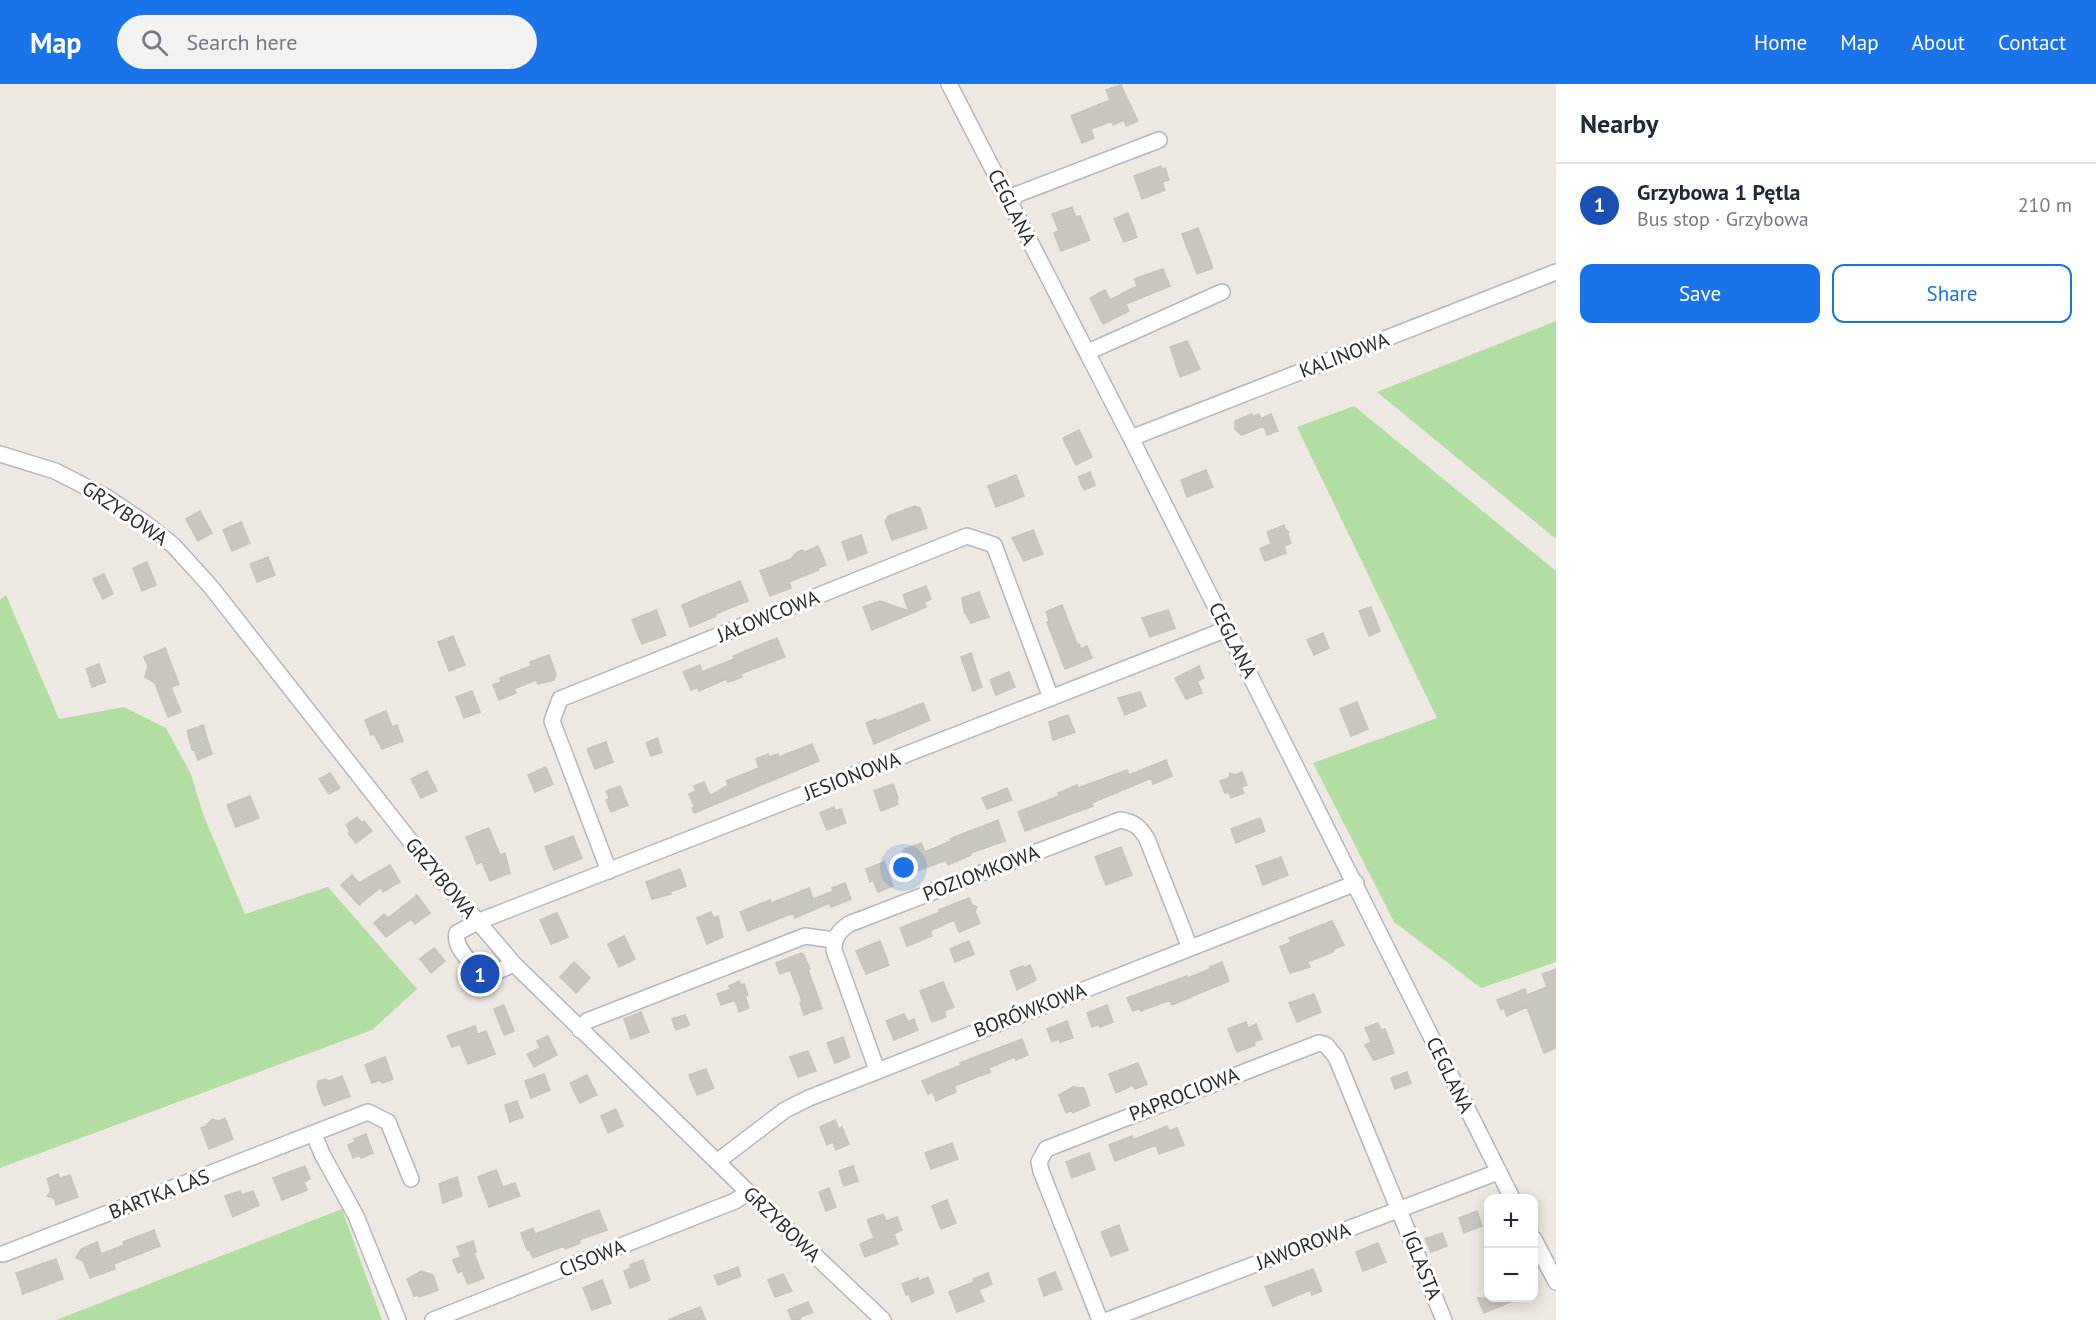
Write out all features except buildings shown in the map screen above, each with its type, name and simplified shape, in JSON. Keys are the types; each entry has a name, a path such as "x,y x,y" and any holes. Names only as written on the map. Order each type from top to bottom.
{"street":[{"name":"CEGLANA","path":"949,84 1088,352 1510,1194"},
{"path":"1011,202 1018,194 1159,140"},
{"name":"KALINOWA","path":"1131,438 1556,272"},
{"path":"1088,352 1222,291"},
{"name":"GRZYBOWA","path":"0,454 55,471 76,481 145,523 173,545 211,587 386,811 514,964 883,1320"},
{"name":"JAŁOWCOWA","path":"609,871 552,721 560,699 967,536 994,544 1051,698"},
{"name":"JESIONOWA","path":"514,964 489,975 480,974 455,939 459,931 1227,629"},
{"name":"POZIOMKOWA","path":"834,940 849,924 1120,820 1128,821 1138,827 1147,839 1190,948"},
{"name":"BORÓWKOWA","path":"718,1161 785,1110 808,1098 1356,883"},
{"path":"580,1030 587,1022 805,936 834,940 838,964 877,1070"},
{"name":"PAPROCIOWA","path":"1100,1320 1041,1171 1039,1162 1046,1149 1311,1045 1319,1043 1326,1045 1336,1057 1399,1210"},
{"name":"BARTKA LAS","path":"3,1254 368,1112 388,1122 411,1179"},
{"path":"314,1134 322,1154 356,1216 398,1320"},
{"name":"JAWOROWA","path":"1108,1320 1498,1172"},
{"name":"CISOWA","path":"433,1320 467,1314 735,1201 748,1192"},
{"name":"IGLASTA","path":"1399,1210 1444,1320"},
{"path":"1538,1248 1556,1282"}],"green space":[{"path":"1556,321 1556,539 1377,392"},
{"path":"1354,406 1556,571 1556,962 1481,988 1394,922 1313,763 1437,718 1297,427"},
{"path":"6,595 59,719 124,707 166,728 191,774 203,814 245,914 328,887 417,989 372,1030 0,1168 0,600"},
{"path":"342,1209 382,1320 56,1320"}],"place":[{"name":"Grzybowa 1 Pętla","path":"480,974"}]}
